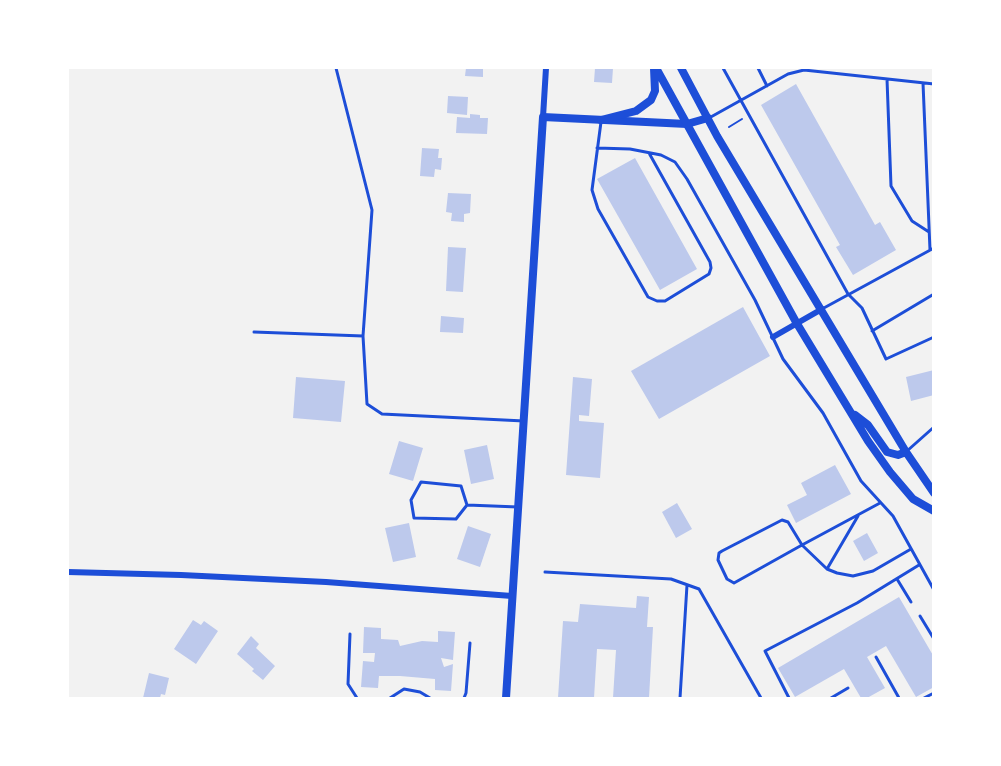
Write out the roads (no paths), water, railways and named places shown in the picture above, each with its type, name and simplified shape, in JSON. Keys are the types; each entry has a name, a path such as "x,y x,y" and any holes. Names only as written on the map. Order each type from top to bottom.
{"main road":[{"path":"601,120 636,111 651,100 655,91 655,68"},
{"path":"655,68 796,322 868,441 913,499 933,511"},
{"path":"681,68 708,118 906,452 933,493"},
{"path":"850,411 868,425 887,452 898,455 906,452"}],"street":[{"path":"506,699 546,68"},
{"path":"543,117 687,124 708,118"},
{"path":"773,337 822,309"},
{"path":"68,572 181,574 512,596"}],"lane":[{"path":"336,68 372,210 363,336 367,404 381,414 524,421"},
{"path":"723,68 848,294 862,308 886,359 933,337"},
{"path":"758,68 768,86"},
{"path":"708,118 789,74 804,70 933,84"},
{"path":"887,79 891,186 912,221 929,232"},
{"path":"822,309 932,249 929,232 923,83"},
{"path":"601,120 592,190 598,209 648,297 657,301 665,301 709,274 711,268 710,262 649,153"},
{"path":"597,148 661,155 675,162 687,179 755,300 783,359 823,413 861,481 893,516 933,590"},
{"path":"872,331 933,294"},
{"path":"254,332 363,336"},
{"path":"906,452 933,427"},
{"path":"421,482 461,486 467,505 456,519 414,518 411,500 421,482"},
{"path":"880,502 858,515 802,545 734,583 727,579 718,560 722,550 782,520 788,522 802,545 827,569 837,573 853,576 873,570 911,549"},
{"path":"467,505 518,507"},
{"path":"827,569 858,515"},
{"path":"789,699 765,651 857,603 919,565"},
{"path":"544,572 671,579 699,589 761,699"},
{"path":"897,579 911,602"},
{"path":"680,699 687,585"},
{"path":"920,616 933,639"},
{"path":"350,634 348,684 357,699"},
{"path":"464,699 470,643"},
{"path":"876,657 899,699"},
{"path":"831,699 848,688"},
{"path":"390,699 404,689 420,692 430,699"},
{"path":"924,699 933,693"}]}
